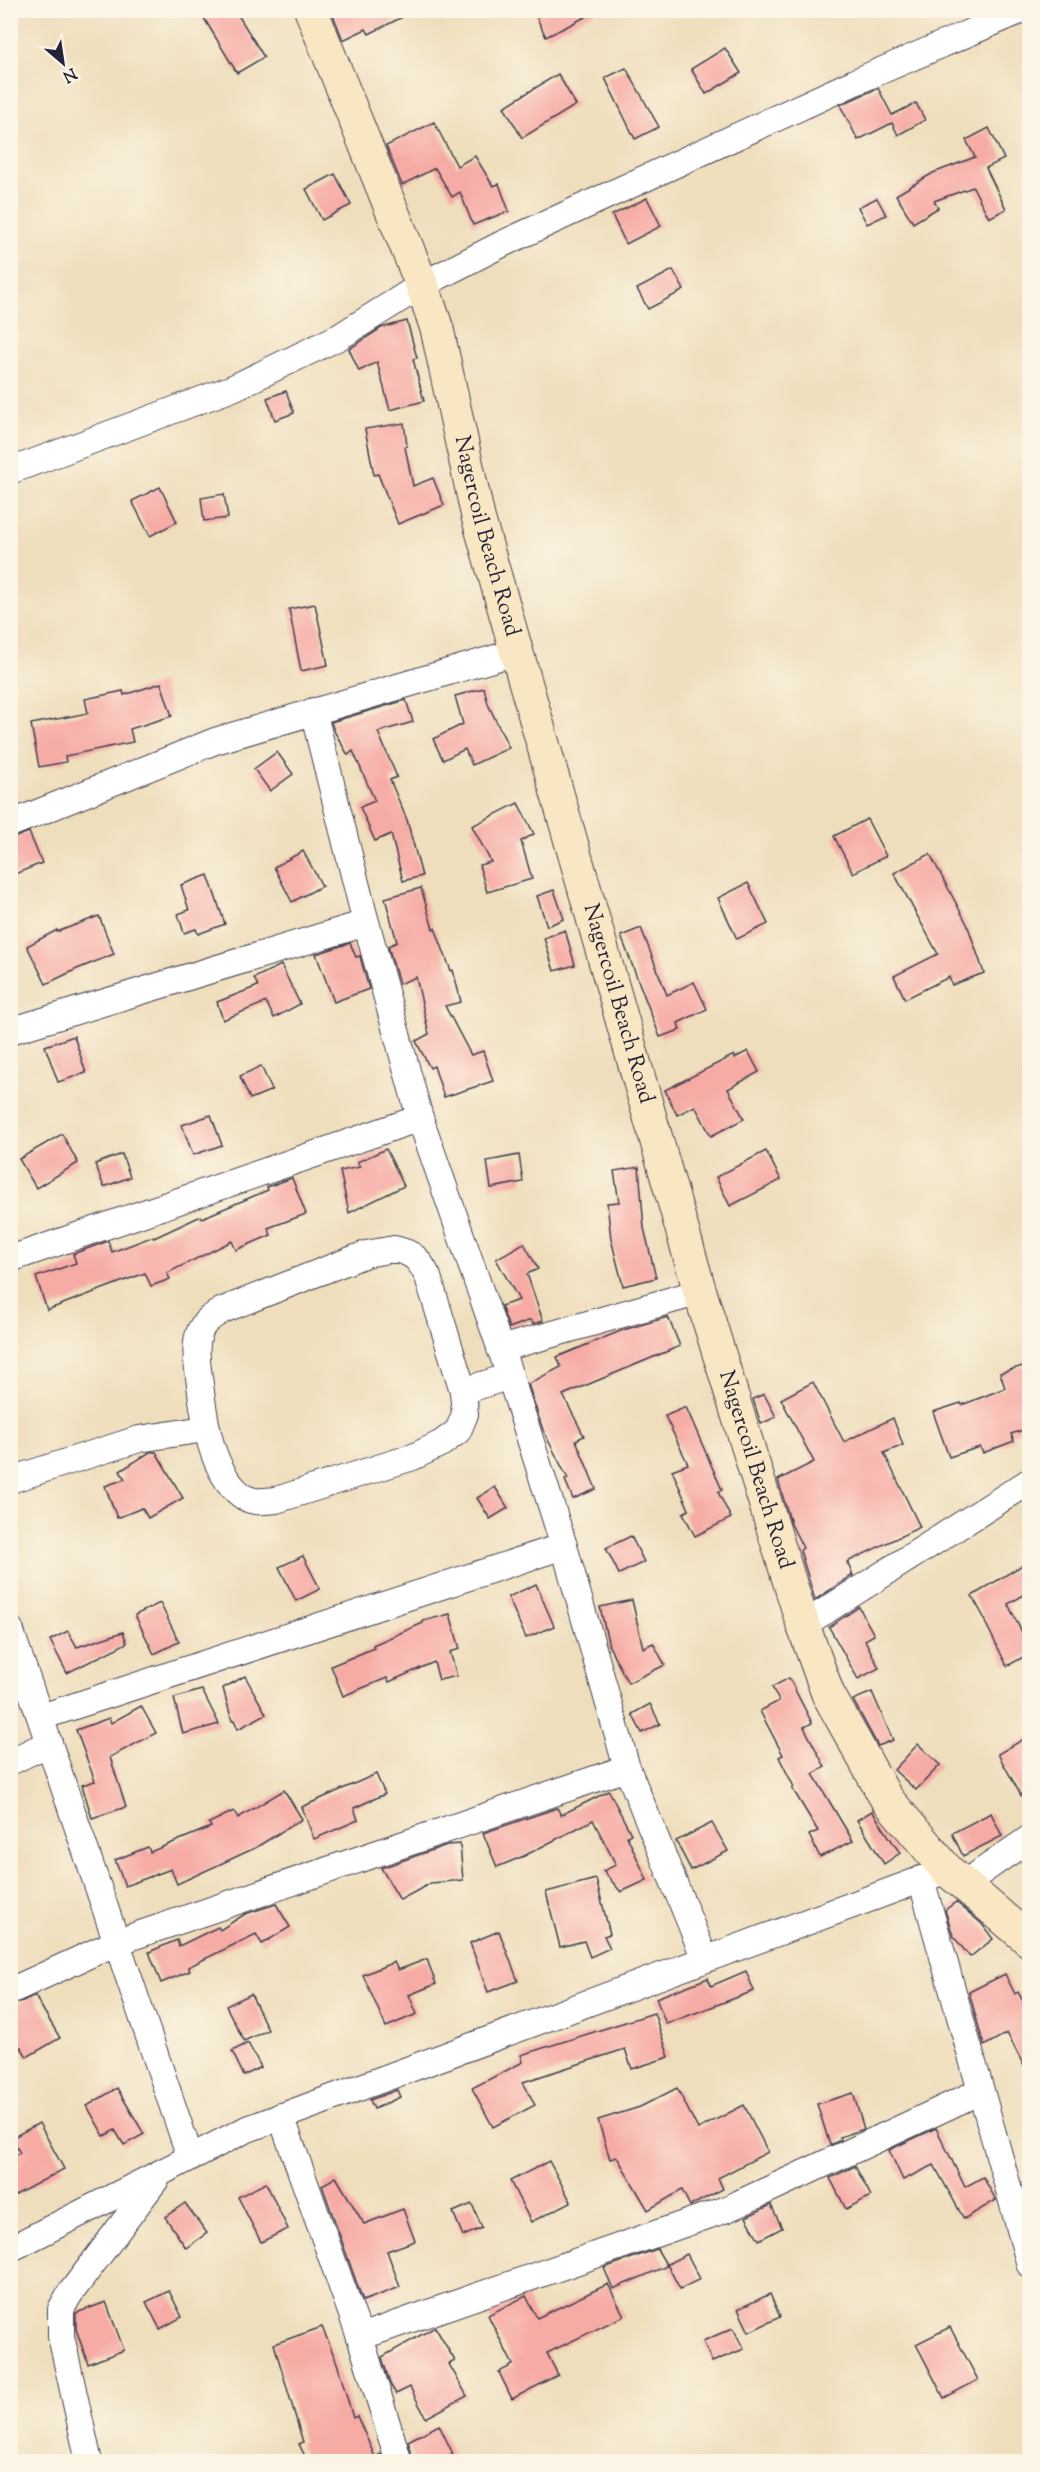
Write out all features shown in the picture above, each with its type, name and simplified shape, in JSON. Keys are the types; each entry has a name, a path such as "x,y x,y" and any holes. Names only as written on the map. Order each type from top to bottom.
{"main road":[{"name":"Nagercoil Beach Road","path":"311,10 422,285 437,329 478,517 516,652 700,1292 803,1625 828,1694 886,1798 944,1878 1029,1941"}],"street":[{"path":"10,471 233,388 339,337 422,285 502,244 855,82 1022,10"},
{"path":"10,824 215,741 516,652"},
{"path":"314,711 366,924 420,1118 510,1376 564,1546 627,1768 705,1959"},
{"path":"10,1031 366,924"},
{"path":"10,1259 420,1118"},
{"path":"394,1249 408,1252 419,1259 428,1277 463,1391 465,1414 458,1431 442,1443 413,1457 276,1500 255,1502 242,1497 226,1480 205,1429 196,1356 199,1333 206,1320 223,1310 366,1254 394,1249"},
{"path":"500,1349 700,1292"},
{"path":"463,1391 510,1376"},
{"path":"10,1480 139,1439 205,1429"},
{"path":"803,1625 1029,1481"},
{"path":"40,1717 564,1546"},
{"path":"10,1629 190,2157"},
{"path":"10,1762 49,1743"},
{"path":"10,1991 117,1942 627,1768"},
{"path":"10,2249 245,2130 705,1959 944,1878 1029,1838"},
{"path":"944,1878 981,2091 1029,2265"},
{"path":"360,2337 727,2210 981,2091"},
{"path":"281,2116 360,2337 399,2462"},
{"path":"89,2462 61,2336 60,2309 160,2173"}],"building":[{"path":"199,10 235,10 264,57 237,73"},
{"path":"331,10 416,10 369,34 366,29 343,40"},
{"path":"533,10 599,10 546,37"},
{"path":"725,48 741,73 706,94 691,69"},
{"path":"626,68 659,127 635,139 605,78"},
{"path":"558,74 576,105 522,138 504,107"},
{"path":"878,88 892,115 916,103 925,120 898,135 892,123 858,140 840,105"},
{"path":"434,122 457,166 475,156 493,186 499,184 509,211 473,225 460,192 452,197 435,168 402,185 386,146"},
{"path":"989,128 1004,159 986,168 1006,209 989,218 973,187 934,201 938,208 913,223 896,195 933,173 975,157 966,140"},
{"path":"335,174 351,205 322,220 306,189"},
{"path":"647,198 661,226 626,244 612,215"},
{"path":"877,198 886,215 867,224 858,207"},
{"path":"673,270 684,290 648,309 637,289"},
{"path":"407,321 417,358 413,359 424,401 390,410 377,362 359,371 349,349 381,328"},
{"path":"286,391 294,413 275,420 267,398"},
{"path":"404,423 407,446 405,447 413,486 433,478 444,505 398,524 378,474 374,475 365,429"},
{"path":"160,487 177,522 150,536 132,501"},
{"path":"224,494 228,518 204,521 201,498"},
{"path":"315,604 328,665 301,671 289,609"},
{"path":"161,683 172,716 130,729 133,742 65,756 66,762 39,767 31,724 88,713 85,699 123,691 124,695"},
{"path":"484,688 488,704 509,748 472,765 465,749 443,760 433,739 463,724 455,696"},
{"path":"406,700 413,722 378,732 397,777 390,780 407,820 422,876 403,881 391,834 375,841 360,807 375,801 353,751 348,755 331,722"},
{"path":"277,752 293,774 270,791 254,769"},
{"path":"518,803 534,834 521,841 532,879 487,892 479,865 491,862 472,826"},
{"path":"867,819 886,856 853,873 834,836"},
{"path":"29,832 42,863 10,876 10,839"},
{"path":"303,851 322,886 292,902 274,867"},
{"path":"930,854 967,924 984,973 952,985 949,977 905,999 894,976 938,954 894,873"},
{"path":"208,875 225,924 198,934 196,929 184,933 178,914 189,910 181,885"},
{"path":"748,883 768,924 737,939 718,898"},
{"path":"421,888 433,929 435,928 451,971 453,970 461,1002 445,1006 471,1055 483,1051 493,1081 444,1097 434,1066 430,1068 416,1041 429,1034 416,977 399,984 388,946 397,942 385,898"},
{"path":"554,890 564,919 547,926 537,896"},
{"path":"99,916 114,954 46,984 27,946 57,930 57,932"},
{"path":"641,928 667,995 694,982 707,1009 678,1023 680,1030 660,1037 621,936"},
{"path":"565,930 575,965 554,971 544,938"},
{"path":"350,943 356,957 360,956 369,989 334,1002 316,954"},
{"path":"281,965 300,1004 274,1018 266,1002 223,1020 217,1002 258,986 254,978"},
{"path":"74,1036 86,1073 58,1082 45,1046"},
{"path":"748,1051 759,1072 728,1089 744,1119 711,1136 695,1106 677,1115 665,1090 734,1055 735,1058"},
{"path":"261,1066 272,1090 250,1099 240,1076"},
{"path":"211,1115 222,1145 193,1155 182,1125"},
{"path":"62,1134 78,1163 36,1188 19,1159"},
{"path":"386,1149 404,1186 349,1213 340,1171 360,1167 357,1162"},
{"path":"766,1151 781,1180 730,1206 716,1177"},
{"path":"122,1154 130,1177 104,1187 95,1164"},
{"path":"519,1155 523,1182 491,1188 487,1161"},
{"path":"639,1167 644,1228 656,1278 623,1286 611,1239 607,1203 619,1202 614,1171"},
{"path":"292,1178 306,1214 268,1228 271,1235 236,1250 232,1241 167,1273 170,1279 151,1286 145,1273 47,1310 36,1277 76,1263 73,1254 108,1241 112,1252 154,1236 154,1238"},
{"path":"524,1243 538,1269 527,1274 543,1321 533,1324 531,1320 509,1328 501,1306 519,1300 496,1259"},
{"path":"668,1317 680,1346 563,1395 584,1436 576,1440 596,1489 573,1499 565,1480 568,1479 543,1430 528,1384 561,1367 557,1357 623,1330"},
{"path":"1029,1364 1029,1428 1011,1434 1014,1441 983,1453 980,1447 949,1457 933,1412 961,1403 962,1405 1005,1388 1000,1373"},
{"path":"813,1382 844,1442 893,1418 903,1445 884,1453 920,1527 847,1562 853,1575 815,1600 800,1550 803,1548 791,1524 778,1480 814,1462 781,1399"},
{"path":"764,1394 776,1417 761,1424 753,1399"},
{"path":"686,1407 722,1490 718,1492 731,1518 695,1536 683,1513 689,1510 672,1470 688,1464 665,1416"},
{"path":"150,1452 156,1452 183,1498 148,1518 142,1508 117,1518 105,1486 125,1479 120,1471"},
{"path":"495,1487 508,1508 490,1519 477,1498"},
{"path":"631,1536 644,1562 619,1574 606,1548"},
{"path":"303,1556 320,1589 296,1601 279,1567"},
{"path":"1029,1561 1029,1592 1008,1604 1029,1647 1029,1654 1007,1666 972,1596"},
{"path":"536,1584 554,1626 526,1638 508,1597"},
{"path":"632,1600 643,1648 653,1643 665,1665 628,1683 609,1646 600,1607"},
{"path":"160,1603 179,1642 154,1654 135,1615"},
{"path":"859,1607 874,1635 865,1640 879,1668 858,1679 829,1627"},
{"path":"450,1614 460,1649 450,1652 457,1676 439,1680 434,1662 389,1682 387,1678 343,1696 331,1666 374,1648 373,1645 423,1623 423,1621"},
{"path":"68,1631 77,1647 123,1632 127,1643 67,1673 50,1640"},
{"path":"245,1676 266,1714 238,1729 234,1720 232,1721 223,1688"},
{"path":"789,1678 812,1723 804,1727 825,1767 813,1774 853,1841 820,1857 809,1835 818,1831 792,1788 794,1787 779,1757 783,1755 760,1711 779,1701 772,1687"},
{"path":"202,1690 219,1724 183,1734 174,1698"},
{"path":"872,1692 893,1740 878,1746 853,1700"},
{"path":"650,1704 660,1724 642,1733 632,1714"},
{"path":"141,1706 156,1733 110,1757 126,1807 92,1818 82,1785 95,1781 76,1730 109,1718 111,1723"},
{"path":"1029,1736 1029,1810 998,1754"},
{"path":"918,1744 940,1765 916,1790 894,1770"},
{"path":"376,1774 385,1794 354,1808 358,1820 314,1839 302,1807"},
{"path":"284,1790 302,1819 255,1848 177,1884 171,1869 125,1886 115,1860 148,1847 150,1852 211,1827 209,1823 234,1811 238,1818"},
{"path":"609,1791 631,1834 627,1836 647,1880 621,1892 603,1871 616,1865 593,1820 524,1856 497,1867 483,1833 557,1808 561,1815"},
{"path":"872,1811 900,1853 884,1864 857,1820"},
{"path":"991,1813 1002,1836 963,1856 952,1833"},
{"path":"712,1823 728,1851 691,1870 676,1841"},
{"path":"460,1844 463,1880 431,1883 400,1900 381,1868 447,1845"},
{"path":"596,1879 610,1934 604,1936 610,1948 590,1957 584,1941 560,1947 546,1892"},
{"path":"956,1902 982,1924 993,1939 970,1957 953,1936 945,1910"},
{"path":"276,1904 290,1927 262,1944 256,1934 188,1967 190,1971 161,1983 149,1952 177,1940 179,1946 218,1927 220,1930 245,1914"},
{"path":"499,1931 518,1981 488,1992 470,1943"},
{"path":"427,1959 436,1984 409,1995 417,2014 386,2027 363,1975 394,1962 398,1970"},
{"path":"746,1971 754,1991 666,2024 656,1998 708,1978 711,1986"},
{"path":"1005,1974 1015,1994 1018,1992 1029,2012 1029,2076 1007,2033 984,2046 969,1992"},
{"path":"251,1994 268,2030 244,2041 226,2006"},
{"path":"35,1996 60,2038 27,2057 21,2047 10,2052 10,2006"},
{"path":"654,2013 669,2057 632,2069 625,2049 523,2082 535,2105 493,2127 472,2088 523,2062 521,2055"},
{"path":"248,2043 261,2067 244,2076 232,2051"},
{"path":"117,2088 144,2134 124,2145 115,2130 104,2136 87,2106"},
{"path":"677,2088 698,2129 744,2105 768,2152 718,2178 723,2189 690,2206 682,2190 648,2210 617,2157 610,2159 598,2120 640,2107"},
{"path":"397,2090 400,2097 374,2109 370,2100"},
{"path":"853,2093 864,2129 840,2137 841,2140 830,2145 817,2104"},
{"path":"39,2123 64,2169 10,2198 10,2157 20,2153 12,2138"},
{"path":"936,2128 965,2187 983,2177 996,2200 964,2219 934,2165 903,2180 889,2150"},
{"path":"549,2161 571,2202 531,2222 510,2181"},
{"path":"855,2166 871,2196 846,2209 830,2178"},
{"path":"336,2177 364,2224 403,2209 415,2241 387,2251 400,2287 363,2301 322,2185"},
{"path":"266,2183 288,2229 261,2242 238,2197"},
{"path":"185,2203 207,2233 186,2248 165,2217"},
{"path":"472,2204 482,2228 463,2236 453,2212"},
{"path":"771,2205 782,2228 759,2240 746,2217"},
{"path":"657,2249 667,2266 613,2289 604,2268"},
{"path":"687,2254 700,2279 680,2289 667,2264"},
{"path":"608,2284 624,2316 547,2353 558,2375 512,2399 499,2372 513,2365 488,2315 526,2296 537,2318"},
{"path":"169,2291 182,2317 160,2329 146,2302"},
{"path":"770,2294 780,2317 749,2332 738,2309"},
{"path":"106,2302 124,2350 88,2364 76,2329 76,2313"},
{"path":"322,2327 337,2363 353,2418 357,2416 375,2457 381,2454 383,2462 308,2462 299,2444 303,2442 274,2344"},
{"path":"435,2327 455,2361 449,2364 467,2396 426,2418 410,2387 396,2394 390,2384 382,2357"},
{"path":"950,2327 978,2380 944,2398 916,2344"},
{"path":"733,2328 744,2349 712,2362 703,2341"},
{"path":"439,2425 453,2454 439,2462 414,2462 408,2441"}]}
